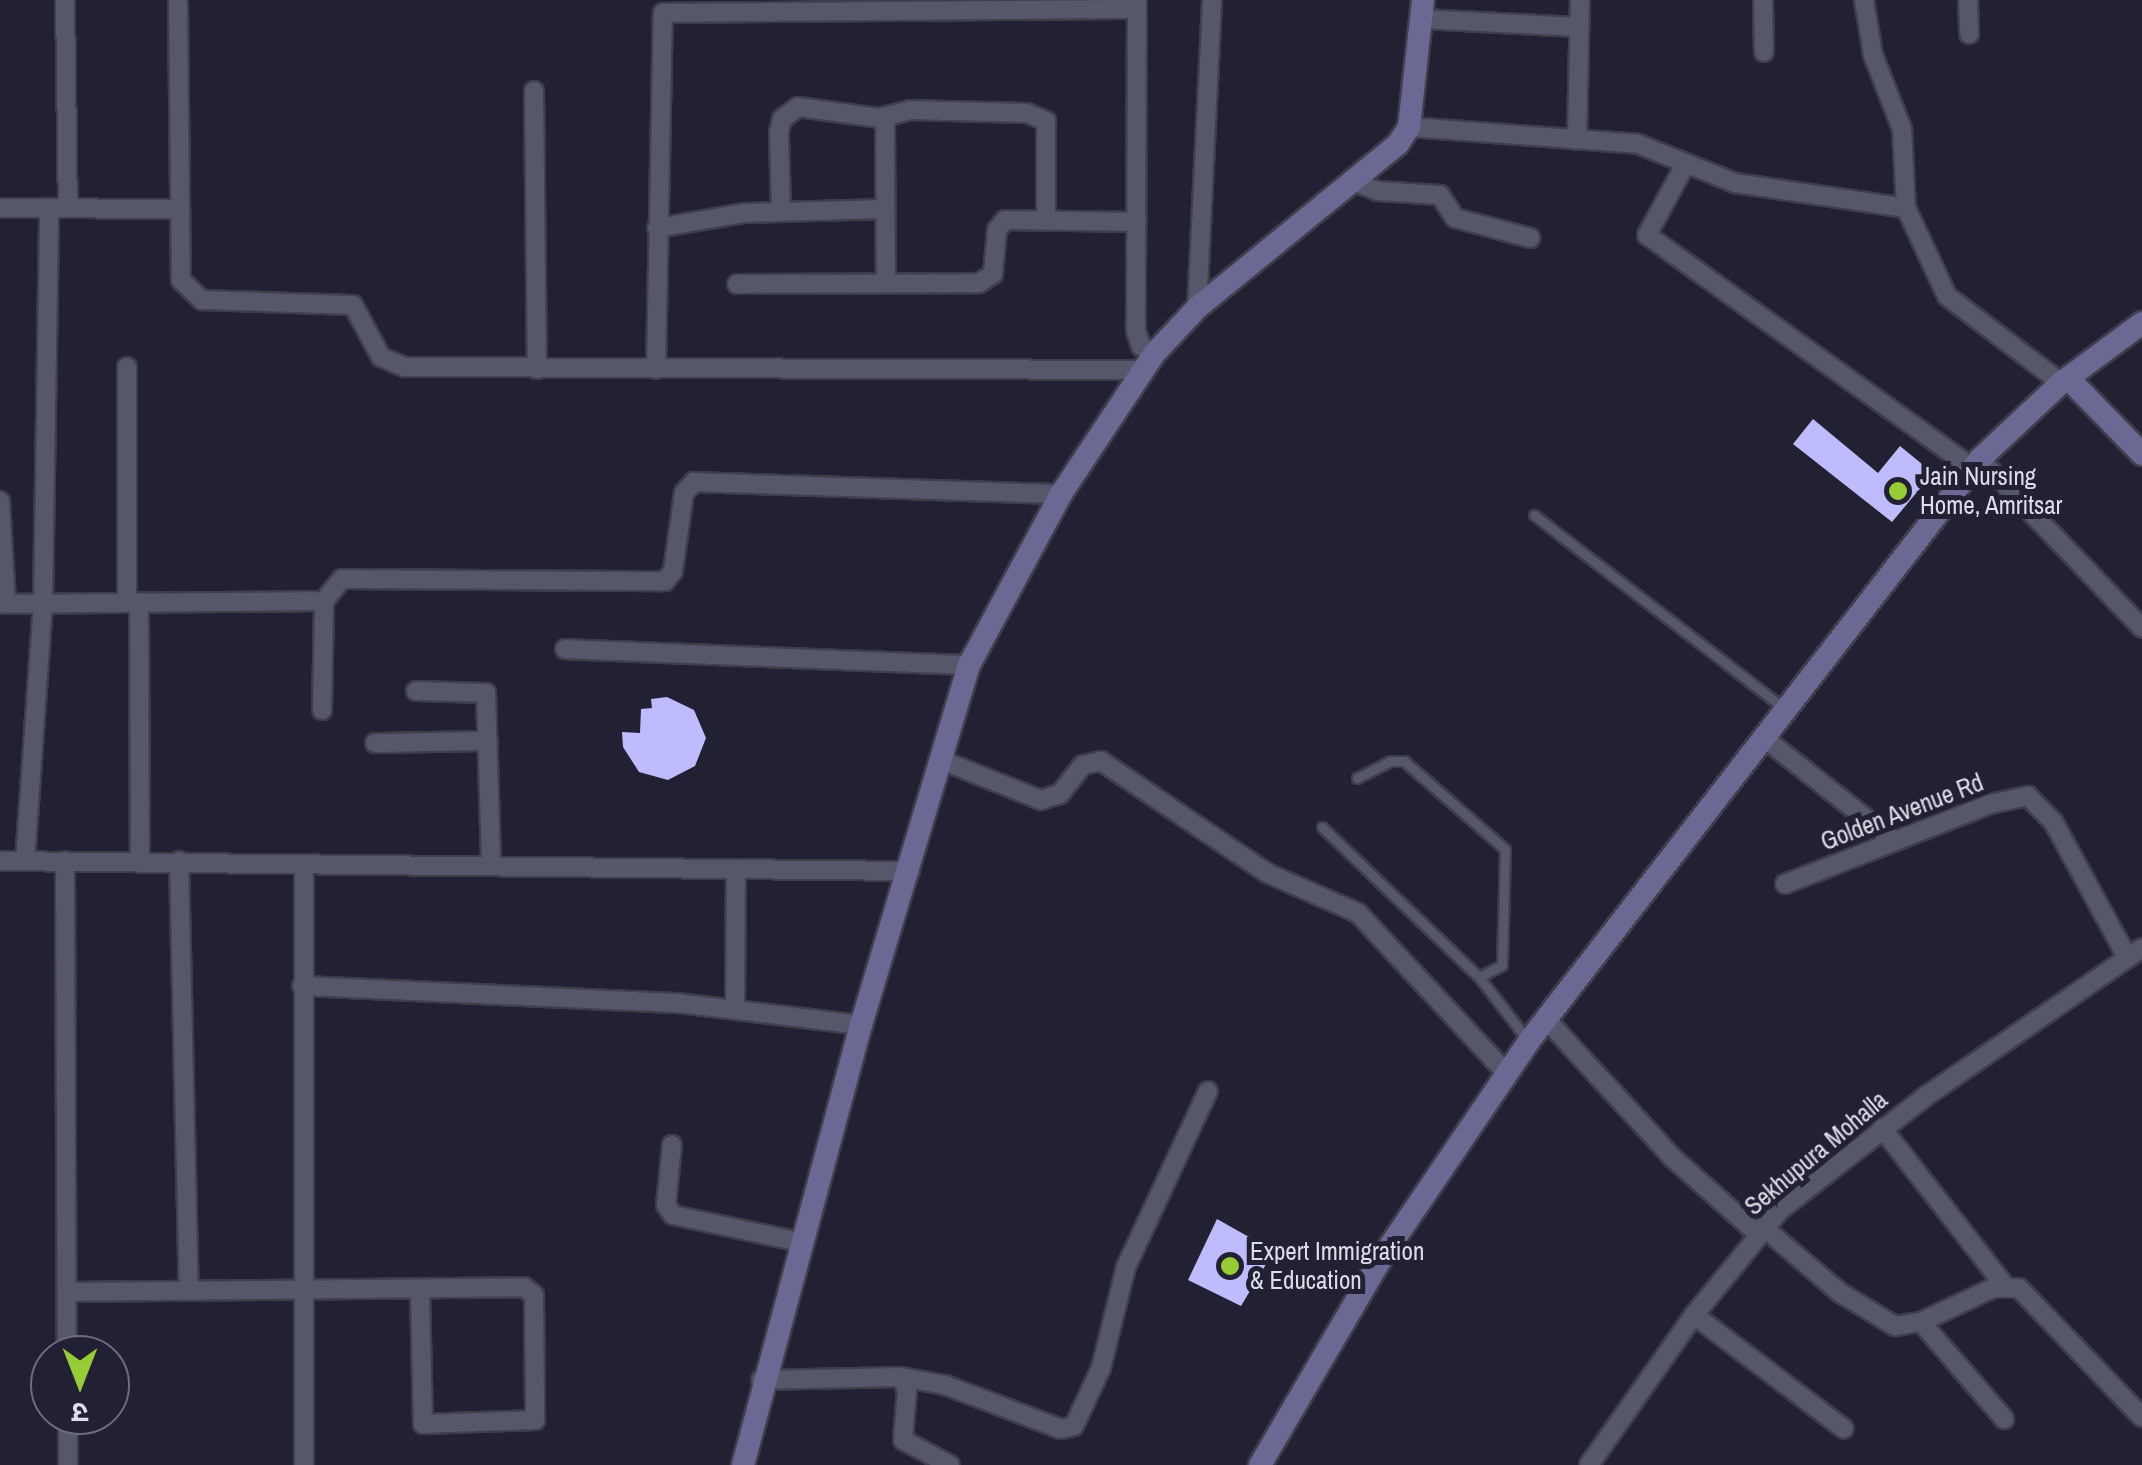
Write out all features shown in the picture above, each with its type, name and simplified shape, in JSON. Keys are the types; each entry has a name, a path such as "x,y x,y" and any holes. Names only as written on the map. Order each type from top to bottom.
{"street":[{"path":"25,862 43,603 65,0"},
{"path":"1197,308 1212,0"},
{"path":"1764,0 1764,52"},
{"path":"1864,0 1872,55 1902,129 1906,208 1947,296 2064,380 2142,454"},
{"path":"1968,0 1969,34"},
{"path":"1577,140 1580,1"},
{"path":"178,4 181,280 193,296 353,305 382,357 405,368 656,369 1149,362"},
{"path":"656,369 659,19 681,8 787,4 1137,4 1136,331 1149,362"},
{"path":"743,1465 761,1380 861,1024 969,666 1061,494 1149,362 1197,308 1355,182 1409,127 1422,10 1580,27"},
{"path":"534,91 536,369"},
{"path":"780,211 779,132 789,111 825,107 885,117 922,110 1043,117 1046,220"},
{"path":"885,117 886,283"},
{"path":"1409,127 1638,144 1735,183 1906,208"},
{"path":"1685,165 1647,235 1977,464 2142,628"},
{"path":"1355,182 1377,191 1440,196 1455,218 1530,238"},
{"path":"0,208 178,209"},
{"path":"657,228 780,211 885,209"},
{"path":"736,284 988,280 1000,224 1046,220 1137,222"},
{"path":"1260,1465 1381,1259 1528,1042 1977,464 2064,380 2142,323"},
{"path":"127,366 140,862"},
{"path":"322,710 324,601 331,586 356,576 665,580 674,572 684,493 694,482 1061,494"},
{"path":"0,501 3,603 324,601"},
{"path":"566,650 969,666"},
{"path":"416,691 482,690 488,740 491,864"},
{"path":"1764,738 1892,840"},
{"path":"375,743 488,740"},
{"path":"940,760 1040,800 1060,794 1083,765 1101,761 1267,873 1358,912 1506,1074"},
{"name":"Golden Avenue Rd","path":"1785,884 1892,840 2028,796 2054,823 2135,953"},
{"path":"0,862 910,870"},
{"path":"66,862 68,1335"},
{"path":"180,862 189,1291"},
{"path":"304,865 304,1465"},
{"path":"735,1008 736,868"},
{"name":"Sekhupura Mohalla","path":"1588,1465 1694,1315 1760,1230 1882,1128 2135,953"},
{"path":"302,986 735,1008 861,1024"},
{"path":"1546,1019 1673,1158 1760,1230 1884,1322 1921,1322 2005,1286"},
{"path":"761,1380 901,1377 945,1385 1061,1429 1074,1426 1100,1368 1126,1267 1208,1092"},
{"path":"1882,1128 2005,1286 2028,1294 2142,1417"},
{"path":"672,1145 666,1205 673,1215 800,1242"},
{"path":"67,1292 303,1290 420,1290 531,1290 535,1420 423,1424 420,1290"},
{"path":"1694,1315 1844,1429"},
{"path":"1921,1322 2004,1419"},
{"path":"901,1377 906,1390 902,1440 950,1465"},
{"path":"68,1435 68,1465"}],"lane":[{"path":"1534,515 1786,709"},
{"path":"1357,778 1390,761 1404,761 1505,849 1502,965 1479,977"},
{"path":"1322,828 1479,977 1528,1042"}],"building":[{"path":"1813,419 1878,473 1900,446 1933,473 1892,522 1793,444"},
{"path":"667,697 694,710 706,738 695,766 668,780 639,772 623,747 622,732 640,733 641,709 652,708 651,699"},
{"name":"Expert Immigration & Education","path":"1217,1219 1274,1251 1241,1306 1188,1280"}],"place":[{"name":"Jain Nursing Home, Amritsar","path":"1898,491"},
{"name":"Expert Immigration & Education","path":"1230,1266"}]}
